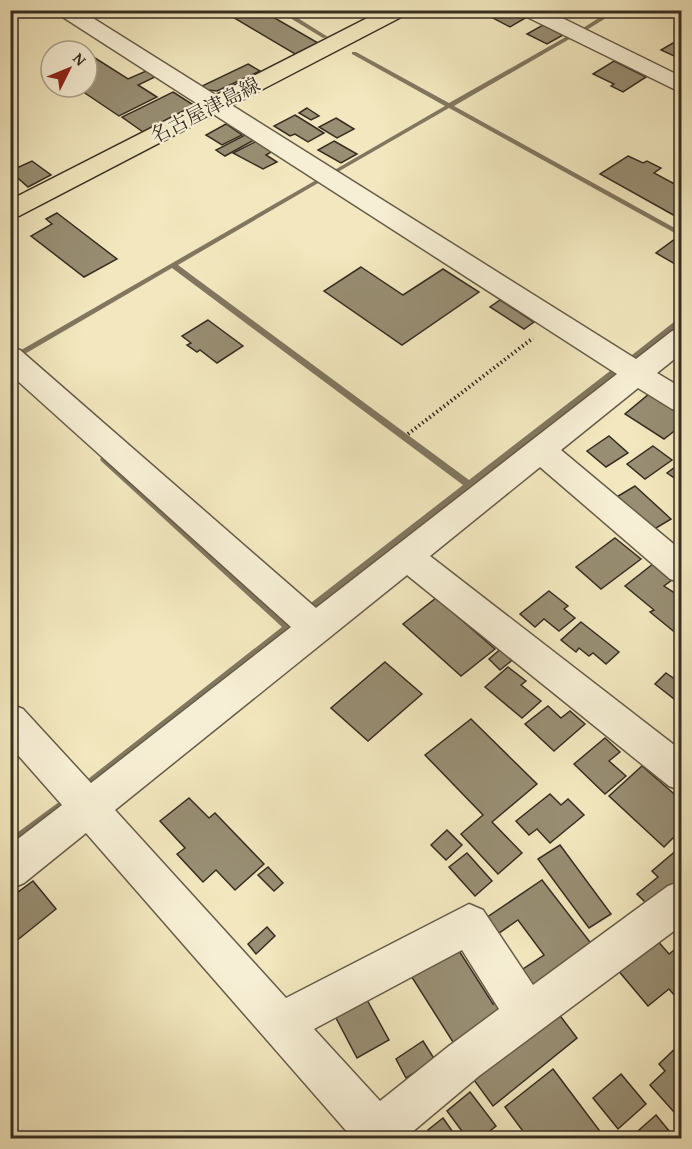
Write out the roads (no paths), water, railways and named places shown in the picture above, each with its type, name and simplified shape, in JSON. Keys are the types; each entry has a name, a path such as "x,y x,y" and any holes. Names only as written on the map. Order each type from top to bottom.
{"main road":[{"name":"名古屋津島線","path":"10,210 400,10"}],"street":[{"path":"65,10 681,402"},
{"path":"528,10 681,86"},
{"path":"10,870 681,338"},
{"path":"10,357 316,628"},
{"path":"540,450 681,570"},
{"path":"407,556 681,774"},
{"path":"10,720 281,1023 377,1136 527,1014 681,900"},
{"path":"281,1023 469,924 527,1014"}],"waterway":[{"path":"280,10 325,37"},
{"path":"583,30 616,10"},
{"path":"449,106 571,36"},
{"path":"354,53 449,106"},
{"path":"334,172 449,106"},
{"path":"449,106 682,235"},
{"path":"20,353 318,181"},
{"path":"173,265 469,485"},
{"path":"635,357 682,320"},
{"path":"315,605 613,373"},
{"path":"104,459 288,627"},
{"path":"92,782 290,626"},
{"path":"10,845 59,807"}]}
